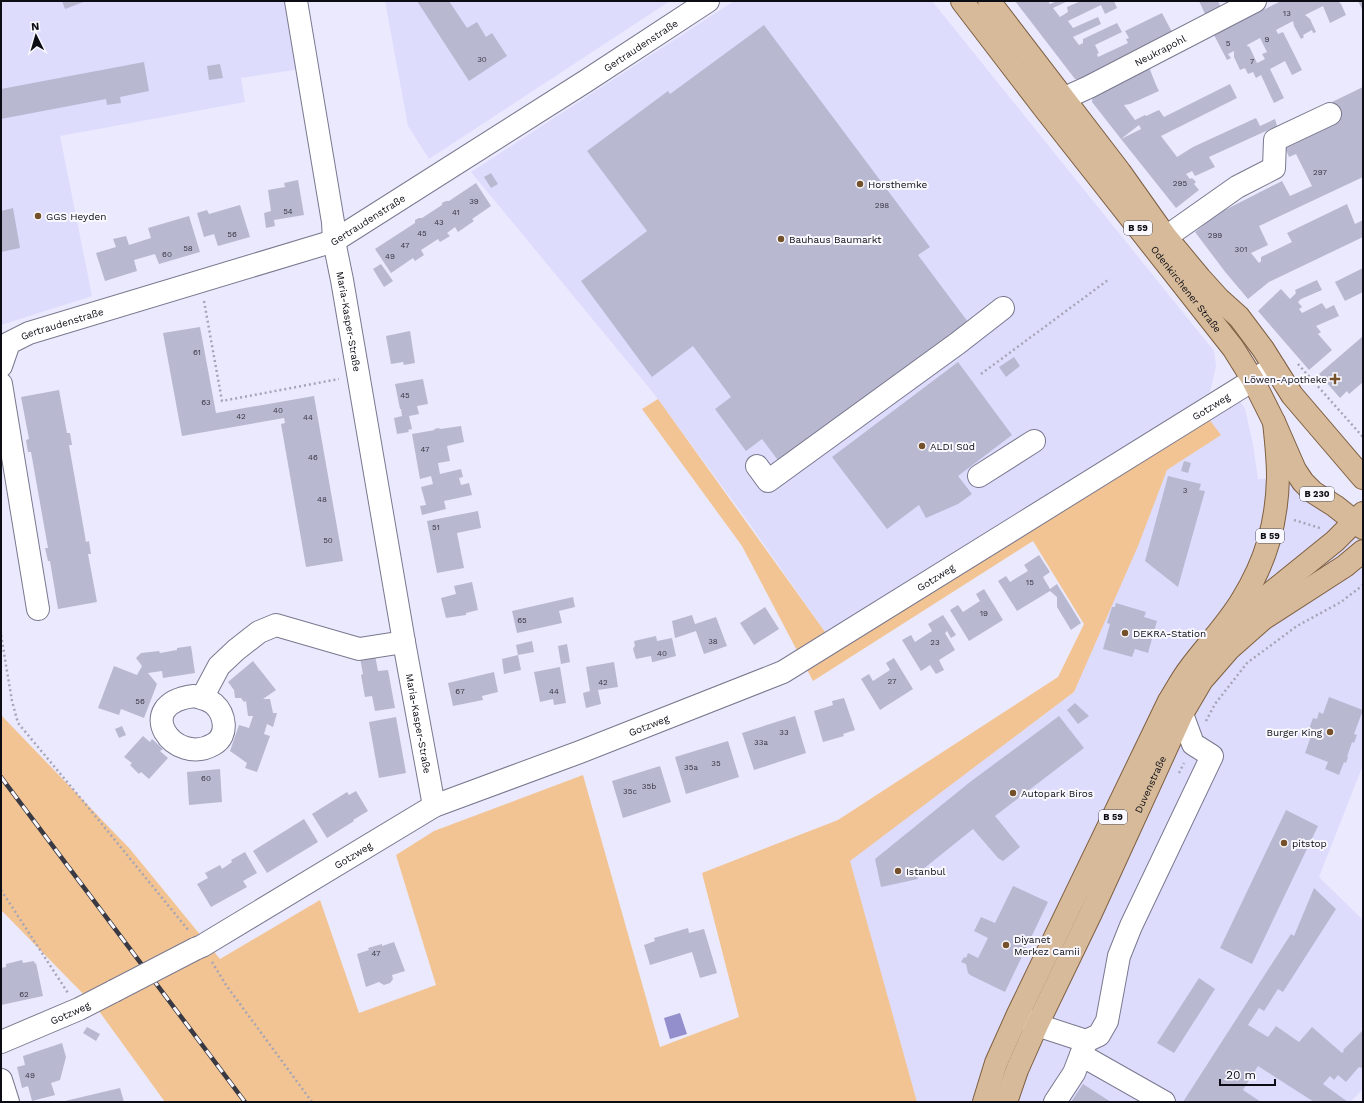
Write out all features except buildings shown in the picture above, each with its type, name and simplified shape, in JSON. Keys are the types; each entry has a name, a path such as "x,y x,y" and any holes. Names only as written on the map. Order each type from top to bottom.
{"main road":[{"name":"Odenkirchener Straße","path":"962,1 1044,108 1233,348 1254,380 1295,470 1303,482 1313,492 1360,521"},
{"name":"Odenkirchener Straße","path":"989,1 1120,172 1166,237 1200,278 1239,317 1263,349 1292,395 1363,478"},
{"name":"B 59","path":"1217,637 1242,601 1260,567 1270,541 1278,476 1274,422"},
{"name":"B 59","path":"1217,637 1360,521"},
{"name":"Duvenstraße","path":"1006,1102 1017,1070 1037,1025 1091,913 1182,714 1202,680 1229,649 1263,619 1345,566 1363,551"},
{"name":"Duvenstraße","path":"984,1102 996,1063 1018,1014 1169,701 1190,668 1217,637"}],"street":[{"name":"Maria-Kasper-Straße","path":"296,1 334,222 334,241 434,806"},
{"name":"Gertraudenstraße","path":"1,366 9,343 29,333 334,241 586,82 708,1"},
{"name":"Neukrapohl","path":"1044,108 1255,1"},
{"path":"1166,237 1237,187 1274,168 1275,140 1330,114"},
{"path":"757,466 768,481 1003,308"},
{"name":"Gotzweg","path":"1,1042 79,1010 198,948 434,806 580,752 783,672 1274,367"},
{"path":"1,384 38,609"},
{"path":"979,476 1034,441"},
{"path":"202,698 219,666 259,632 276,625 359,649 404,642"},
{"path":"1055,1102 1074,1073 1083,1048 1099,1035 1107,1021 1118,956 1212,756 1193,744 1182,714"},
{"path":"1018,1014 1083,1048 1164,1102"},
{"path":"1,1080 8,1102"}],"path":[{"path":"981,374 1108,280"},
{"path":"200,281 222,402 358,375"},
{"path":"1,635 12,701 18,723 88,807 198,948 312,1102"},
{"path":"1,890 79,1010"}],"shaded area":[{"name":"GGS Heyden","path":"1,1 289,1 300,69 241,78 245,102 60,136 92,296 1,325"},
{"path":"385,1 670,1 429,159 408,126"},
{"path":"734,1 932,1 1214,351 1216,366 1210,392 828,636 744,516 651,390 471,172"},
{"path":"1238,398 1245,409 1253,444 1258,479 1288,478 1324,512 1363,543 1363,765 1319,877 1363,920 1363,1089 1350,1102 917,1102 849,861 1074,692 1167,470 1220,435 1207,417"},
{"path":"658,399 828,636 1196,402 1221,435 1167,470 1138,546 1074,692 850,861 917,1102 165,1102 96,1007 1,910 1,715 130,849 220,959 320,900 359,1013 436,985 396,855 434,831 583,775 660,1047 739,1017 702,873 838,820 1058,677 1084,624 1033,541 813,681 742,546 642,409"},
{"path":"680,1013 687,1034 670,1039 664,1018"}],"railway":[{"path":"1,777 245,1102"}],"place":[{"name":"Horsthemke","path":"860,184"},
{"name":"GGS Heyden","path":"38,216"},
{"name":"Bauhaus Baumarkt","path":"781,239"},
{"name":"Löwen-Apotheke","path":"1335,379"},
{"name":"ALDI Süd","path":"922,446"},
{"name":"DEKRA-Station","path":"1125,633"},
{"name":"Burger King","path":"1330,732"},
{"name":"Autopark Biros","path":"1013,793"},
{"name":"pitstop","path":"1284,843"},
{"name":"Istanbul","path":"898,871"},
{"name":"Diyanet Merkez Camii","path":"1006,945"}]}
